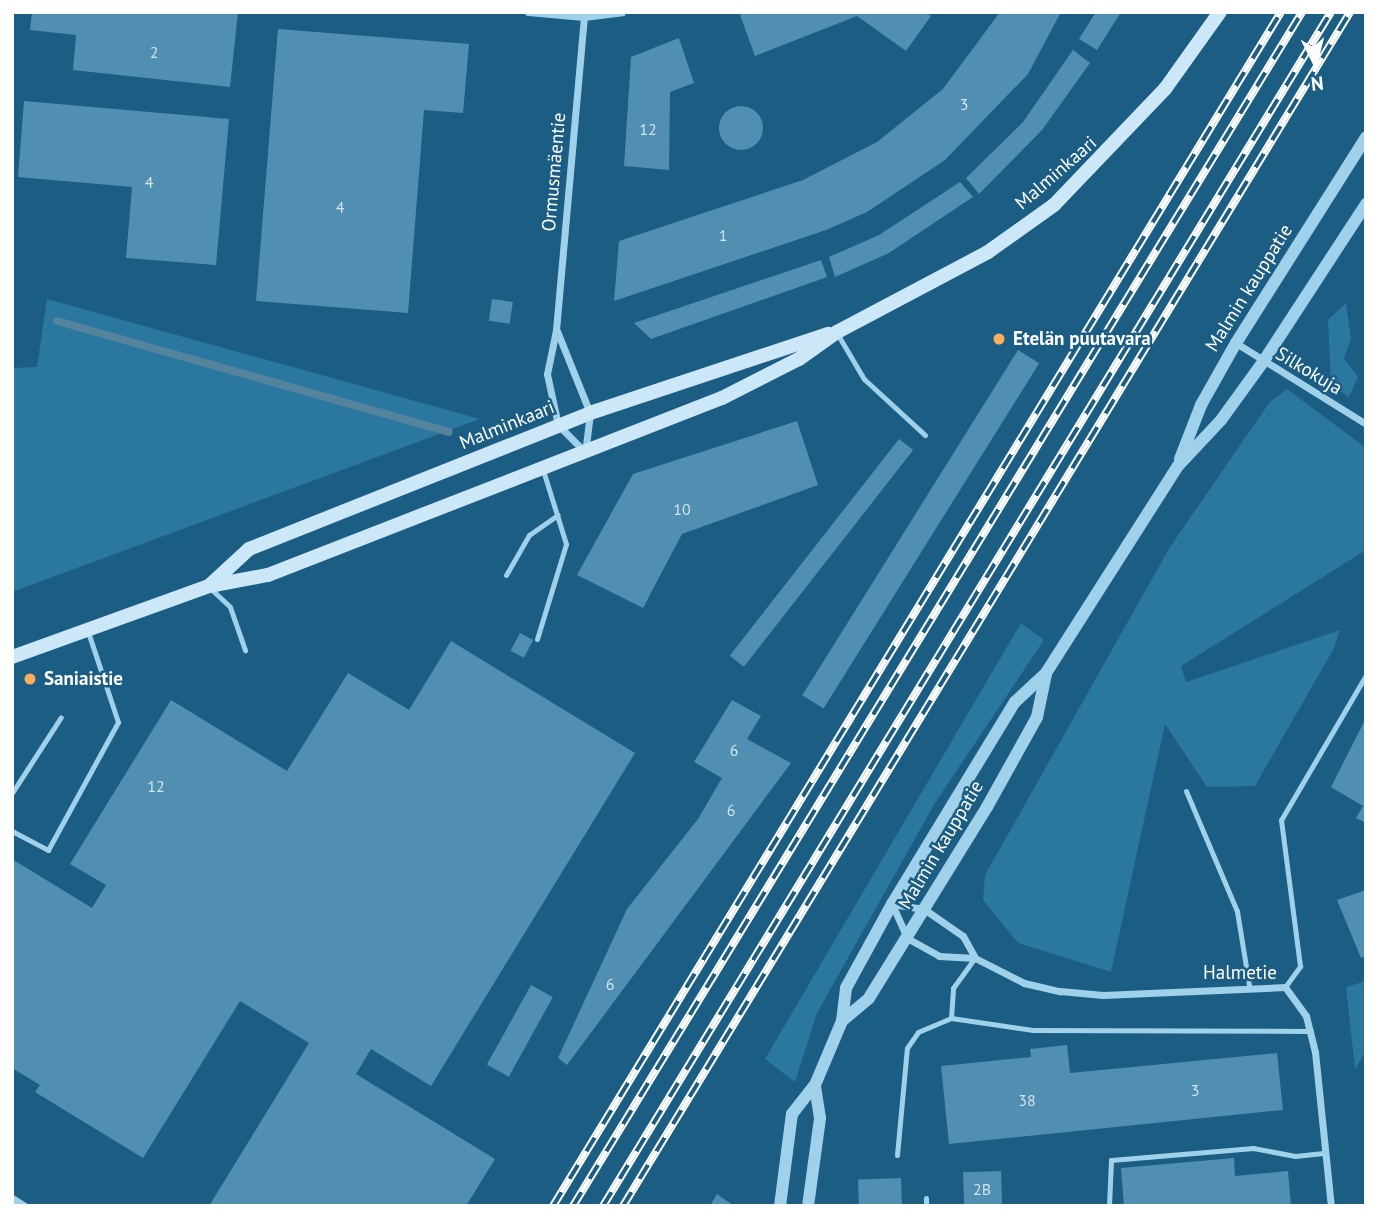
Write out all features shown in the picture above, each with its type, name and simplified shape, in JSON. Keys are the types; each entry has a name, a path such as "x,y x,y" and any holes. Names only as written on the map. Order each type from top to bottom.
{"main road":[{"name":"Malminkaari","path":"12,657 209,586 268,575 722,398 799,359 836,332 988,252 1054,205 1165,89 1220,12"},
{"name":"Malminkaari","path":"209,586 249,549 590,413 791,342 836,332"}],"street":[{"path":"527,12 584,18 622,12"},
{"name":"Ormusmäentie","path":"558,425 547,374 556,330 584,18"},
{"name":"Malmin kauppatie","path":"1178,466 1201,405 1236,344 1366,137"},
{"name":"Malmin kauppatie","path":"780,1206 792,1114 815,1085 842,1021 846,988 892,904 1016,702 1046,673 1178,466 1263,362 1366,204"},
{"name":"Ormusmäentie","path":"556,330 590,413 585,452"},
{"name":"Silkokuja","path":"1236,344 1366,424"},
{"path":"558,425 585,452"},
{"name":"Malmin kauppatie","path":"842,1021 869,998 1037,717 1046,673"},
{"path":"892,904 906,938"},
{"name":"Halmetie","path":"892,904 924,909 963,936 975,958"},
{"name":"Halmetie","path":"906,938 948,961 975,958 1024,983 1060,991 1103,995 1249,985 1285,987 1311,1031 1331,1206"},
{"path":"808,1206 820,1118 815,1085"},
{"path":"12,1198 25,1206"}],"lane":[{"path":"836,332 863,379 925,435"},
{"path":"537,639 566,544 543,470"},
{"path":"506,575 529,535 558,515"},
{"path":"209,586 230,607 245,650"},
{"path":"12,831 48,850 118,722 87,631"},
{"path":"1285,987 1300,966 1281,820 1366,675"},
{"path":"12,793 61,717"},
{"path":"1186,791 1237,911 1249,985"},
{"path":"951,1018 953,988 975,958"},
{"path":"897,1155 907,1048 918,1032 951,1018 1033,1030 1311,1031"},
{"path":"1109,1206 1111,1160 1253,1148 1295,1156 1326,1153"},
{"path":"926,1198 926,1206"}],"shaded area":[{"path":"47,299 480,419 12,592 12,368 37,367"},
{"path":"1346,303 1351,339 1344,358 1358,377 1349,397 1331,385 1328,320"},
{"path":"1287,389 1366,448 1366,550 1181,666 1186,682 1340,630 1333,650 1255,786 1207,787 1165,724 1111,972 1018,943 983,900 985,875 1170,547 1269,403"},
{"path":"1021,623 1044,640 935,803 817,1013 795,1082 765,1059"},
{"path":"1366,981 1366,1051 1355,1069 1346,987"}],"building":[{"path":"32,12 238,12 230,87 73,70 76,35 30,30"},
{"path":"746,12 926,12 931,16 906,51 857,16 755,56 740,15"},
{"path":"1000,12 1061,12 1028,74 945,160 867,212 826,230 614,301 619,241 803,180 877,142 943,89"},
{"path":"1096,12 1121,12 1097,50 1079,39"},
{"path":"278,29 469,44 463,113 424,110 408,313 256,301"},
{"path":"679,38 694,83 670,92 669,170 624,166 631,57"},
{"path":"1073,50 1090,63 1042,130 979,194 966,178 1023,122"},
{"path":"24,101 229,119 216,265 126,258 132,187 18,177"},
{"path":"741,106 750,107 757,112 762,119 762,137 757,144 750,149 741,150 732,149 725,144 720,137 719,128 720,119 725,112 732,107"},
{"path":"960,182 973,197 889,253 835,277 829,257 879,235"},
{"path":"821,260 827,277 651,339 634,323"},
{"path":"492,299 513,302 510,324 489,321"},
{"path":"1018,350 1039,363 824,708 802,695"},
{"path":"797,421 818,485 682,534 643,608 577,575 633,474"},
{"path":"899,439 913,450 744,667 730,656"},
{"path":"520,633 533,640 524,658 511,651"},
{"path":"451,641 635,753 431,1086 371,1049 356,1074 495,1159 466,1206 209,1206 309,1043 240,1001 143,1158 35,1092 40,1085 12,1068 12,859 92,908 106,885 70,864 171,700 287,771 348,673 409,710"},
{"path":"732,700 761,716 747,739 791,763 567,1065 558,1058 627,909 698,819 722,778 694,762"},
{"path":"1366,718 1366,823 1356,818 1363,806 1331,787"},
{"path":"1366,890 1366,956 1361,958 1337,900"},
{"path":"531,985 553,997 509,1077 487,1065"},
{"path":"1067,1045 1070,1073 1277,1053 1283,1110 949,1144 941,1066 1031,1057 1030,1049"},
{"path":"1234,1158 1235,1176 1288,1171 1291,1206 1124,1206 1121,1168"},
{"path":"1001,1171 1002,1206 964,1206 963,1172"},
{"path":"901,1178 902,1206 859,1206 858,1180"},
{"path":"717,1194 734,1206 710,1206"}],"waterway":[{"path":"57,321 449,432"}],"railway":[{"path":"553,1206 1281,12"},
{"path":"573,1206 1302,12"},
{"path":"603,1206 1331,12"},
{"path":"623,1206 1350,12"}],"place":[{"name":"Etelän puutavara","path":"999,339"},
{"name":"Saniaistie","path":"30,679"}]}
